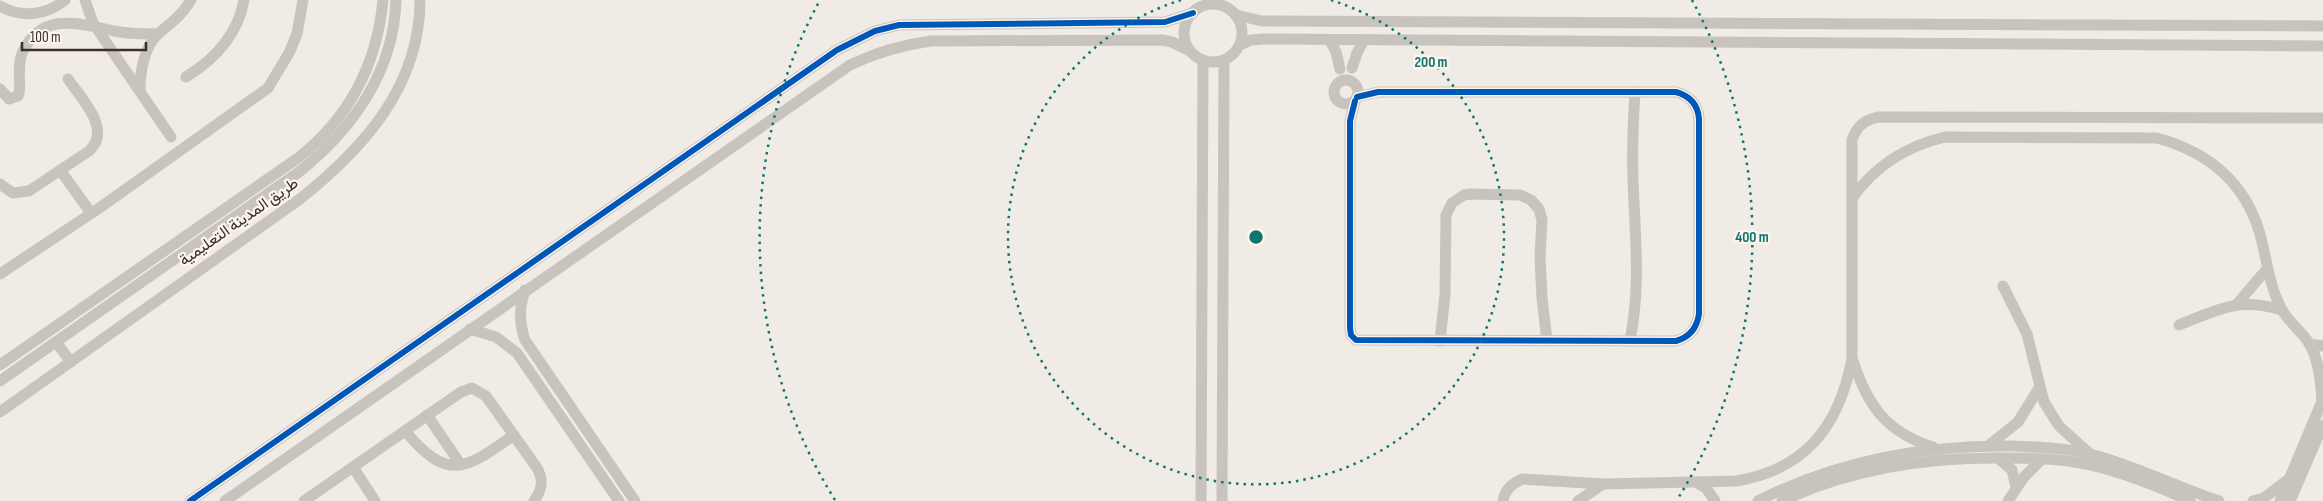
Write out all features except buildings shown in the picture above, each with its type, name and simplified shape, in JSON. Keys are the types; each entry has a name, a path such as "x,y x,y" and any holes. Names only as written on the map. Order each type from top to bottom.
{"street":[{"path":"0,6 21,14 36,14 50,10 64,0"},
{"path":"85,0 96,26 171,137"},
{"path":"140,91 144,61 158,34 178,18 191,0"},
{"path":"186,77 207,63 224,46 236,25 244,0"},
{"path":"2,267 91,213 268,88 289,53 297,34 303,0"},
{"path":"0,365 298,158 320,140 347,108 364,78 377,38 383,0"},
{"name":"طريق المدينة التعليمية","path":"0,381 299,172 333,142 348,126 375,84 391,41 396,20 396,0"},
{"name":"طريق المدينة التعليمية","path":"0,412 300,199 357,150 383,116 400,87 418,32 420,0"},
{"path":"190,501 837,50 875,31 899,25 1165,22 1177,20 1196,8 1214,5 1231,9 1251,20 1272,21 2323,26"},
{"path":"1190,51 1185,31 1196,8"},
{"path":"1231,9 1242,33 1240,45"},
{"path":"0,89 9,99 18,96 20,90 18,73 20,58 27,45 44,30 58,24 72,22 133,34 158,34"},
{"path":"224,501 850,65 878,52 901,45 931,41 1162,40 1172,42 1203,60 1216,62 1231,56 1244,42 1258,40 2323,46"},
{"path":"1330,40 1349,82 1350,121 1350,331 1354,337 1360,341 1682,340 1694,329 1699,314 1699,114 1694,103 1681,94 1635,92 1378,92 1349,82 1336,86 1334,92 1336,99 1341,103 1350,121"},
{"path":"1341,103 1348,104 1349,82 1356,53 1364,40"},
{"path":"1201,501 1203,60"},
{"path":"1222,501 1224,60"},
{"path":"0,184 13,193 24,193 94,148 99,133 97,123 68,78"},
{"path":"1630,341 1636,305 1638,269 1632,171 1635,92"},
{"path":"1503,501 1507,490 1522,479 1603,484 1737,481 1773,472 1805,451 1830,421 1844,393 1852,359 1852,140 1861,124 1878,117 2323,118"},
{"path":"1852,198 1862,185 1886,162 1914,146 1945,137 2157,138 2196,152 2228,177 2240,192 2260,234 2266,270 2282,310 2309,344 2320,377 2322,400 2310,443 2290,501"},
{"path":"60,170 91,213"},
{"path":"630,194 642,210"},
{"path":"1440,341 1445,294 1446,215 1452,203 1464,195 1470,194 1520,195 1531,200 1539,209 1542,220 1542,298 1547,341"},
{"path":"2236,304 2266,270"},
{"path":"2003,286 2027,334 2035,360 2039,388 2051,414 2090,460"},
{"path":"525,290 520,310 525,340 635,501"},
{"path":"2179,326 2236,304 2268,306 2282,310"},
{"path":"470,329 496,336 517,353 619,501"},
{"path":"56,342 71,362"},
{"path":"2309,344 2323,346"},
{"path":"1852,359 1865,394 1888,423 1903,434 1938,448 1998,458 2090,460 2151,474 2219,501"},
{"path":"1988,446 2018,422 2039,388"},
{"path":"304,501 466,389 477,390 486,396 540,474 541,488 534,501"},
{"path":"427,415 461,465"},
{"path":"2280,501 2310,443 2323,425"},
{"path":"405,431 431,458 440,463 461,465 478,460 514,434"},
{"path":"1758,501 1879,468 1988,446 2057,449 2137,478 2190,501"},
{"path":"1782,495 1847,465 1938,448"},
{"path":"1998,458 2012,470 2016,488"},
{"path":"2008,501 2016,488 2042,458"},
{"path":"353,467 375,501"},
{"path":"1773,472 1782,495"},
{"path":"2253,501 2277,489 2290,479"},
{"path":"1697,483 1706,488 1715,501"},
{"path":"1578,501 1603,484"}],"cycle path":[{"path":"190,501 837,50 875,31 899,25 1165,22 1193,13"},
{"path":"1355,101 1350,121 1350,328 1351,335 1356,340 1676,341 1685,337 1695,328 1699,314 1699,119 1695,105 1685,96 1676,92 1378,92 1357,97"}]}
